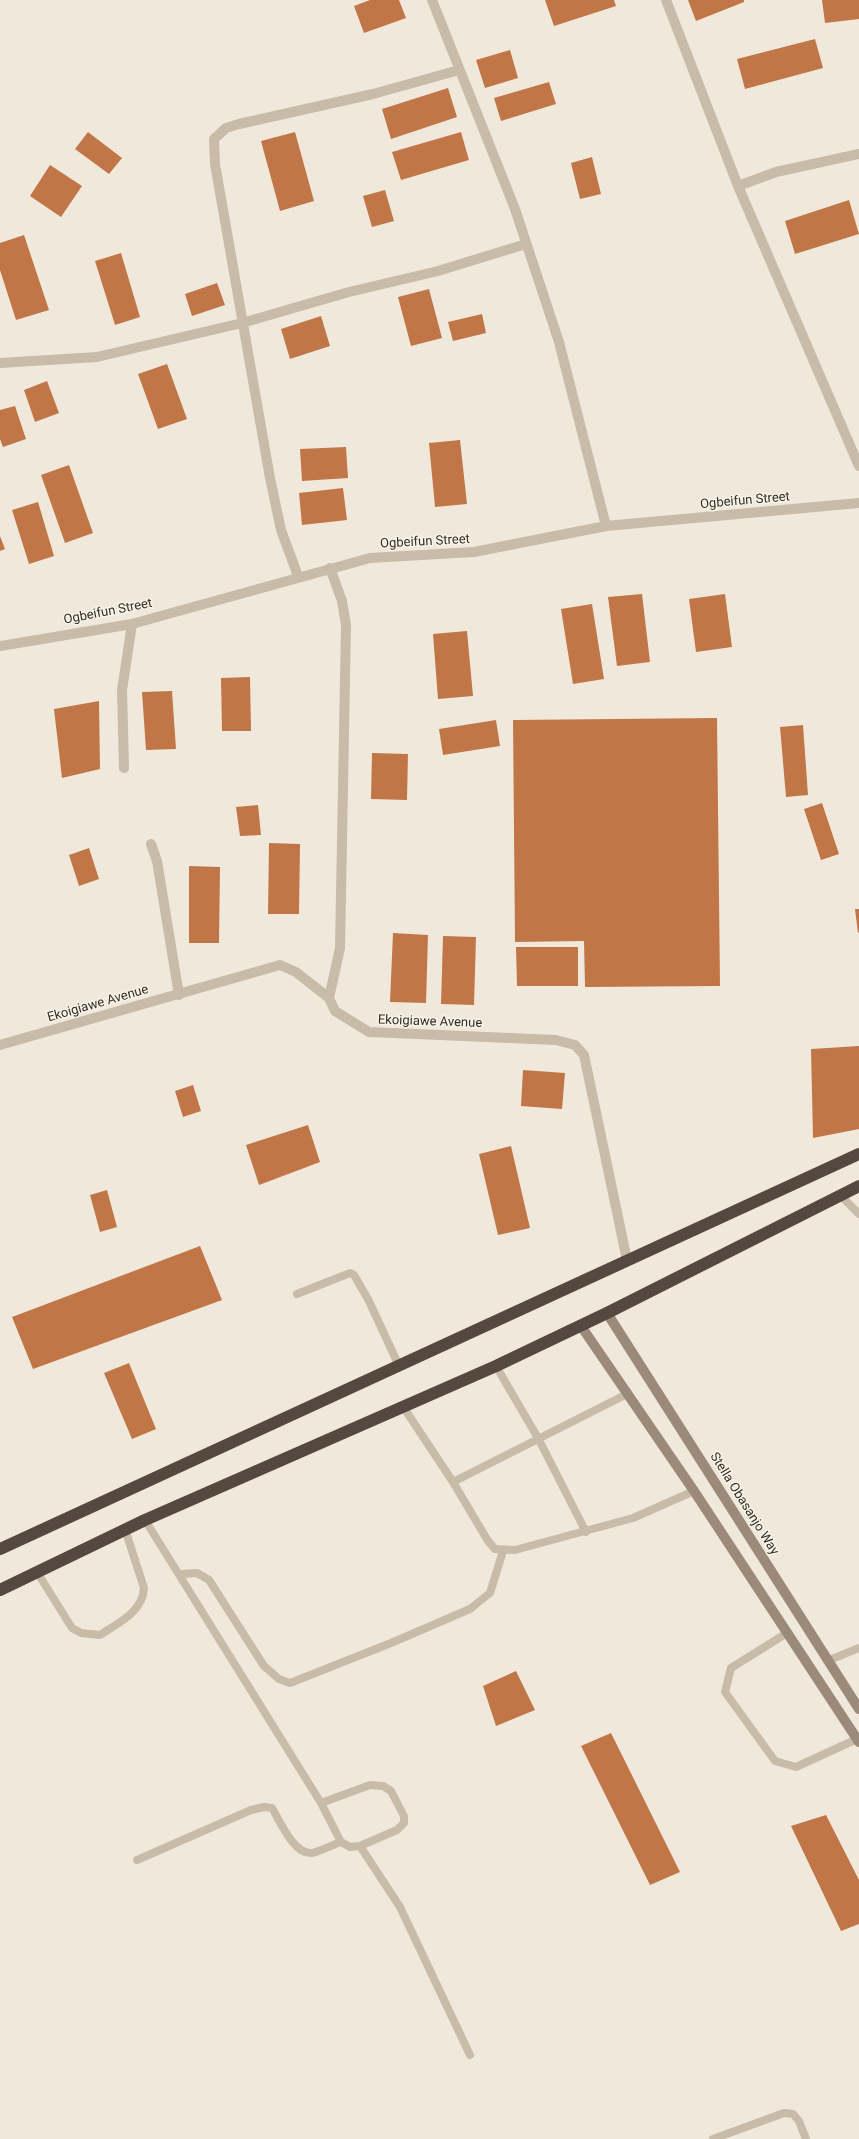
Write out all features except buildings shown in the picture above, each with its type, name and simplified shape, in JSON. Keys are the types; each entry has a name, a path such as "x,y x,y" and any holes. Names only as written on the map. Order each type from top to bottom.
{"highway":[{"path":"0,1549 859,1154"},
{"path":"0,1590 125,1529 404,1408 496,1366 581,1326 840,1194 859,1186"}],"street":[{"path":"432,0 515,209 559,342 606,526"},
{"path":"666,0 738,186 859,466"},
{"path":"298,576 281,530 242,323 215,164 214,139 226,128 239,124 373,94 459,70"},
{"path":"738,186 776,172 859,154"},
{"path":"0,363 97,357 242,323 349,292 438,271 526,244"},
{"name":"Ogbeifun Street","path":"0,646 132,624 298,576 370,558 474,552 606,526 859,503"},
{"path":"329,998 340,948 346,625 342,601 330,568"},
{"path":"124,768 122,690 132,624"},
{"path":"151,844 157,861 179,995"},
{"name":"Ekoigiawe Avenue","path":"0,1044 179,995 280,965 296,972 329,998 335,1011 369,1032 556,1040 575,1045 584,1054 627,1260"},
{"name":"Stella Obasanjo Way","path":"607,1313 827,1661 859,1709"},
{"path":"581,1326 694,1491 858,1741"}],"lane":[{"path":"840,1194 859,1214"},
{"path":"297,1294 350,1273 354,1275 369,1301 399,1366"},
{"path":"496,1366 538,1438 586,1532"},
{"path":"453,1482 627,1394"},
{"path":"404,1408 453,1482 488,1541 495,1549 503,1551 515,1550 586,1532 633,1518 694,1491"},
{"path":"146,1520 181,1574 321,1803 341,1842 350,1847 360,1846 397,1830 404,1824 404,1816 391,1791 383,1786 370,1785 321,1803"},
{"path":"37,1572 72,1628 81,1633 100,1635 137,1610 144,1597 144,1588 125,1529"},
{"path":"181,1574 197,1573 209,1580 264,1666 279,1679 290,1683 391,1644 470,1609 490,1593 503,1551"},
{"path":"787,1633 731,1668 725,1692 775,1761 796,1767 858,1741"},
{"path":"827,1661 859,1648"},
{"path":"137,1860 251,1810 264,1807 272,1808 295,1846 301,1851 311,1853 341,1842"},
{"path":"360,1846 400,1907 470,2055"},
{"path":"713,2139 784,2113 793,2114 799,2121 806,2139"}]}
